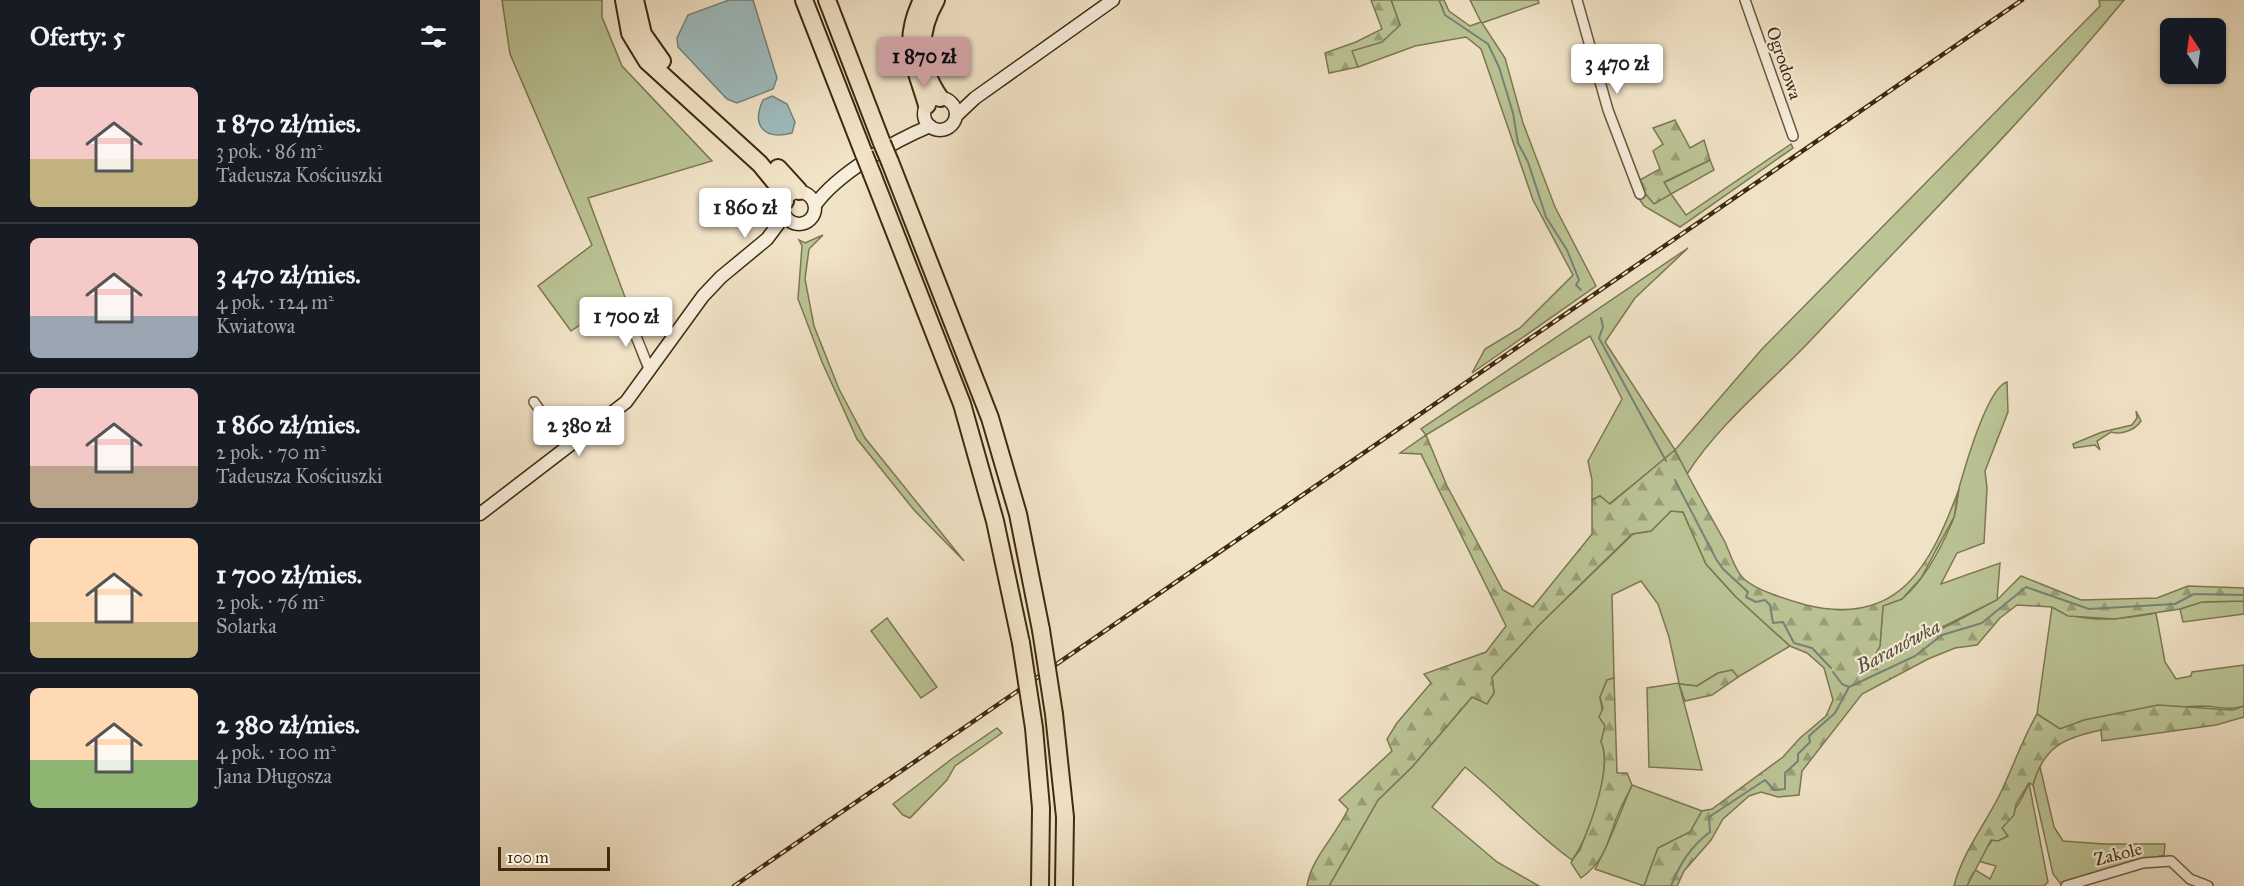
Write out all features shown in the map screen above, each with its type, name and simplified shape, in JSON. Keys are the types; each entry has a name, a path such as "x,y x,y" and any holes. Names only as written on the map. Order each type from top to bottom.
{"highway":[{"path":"624,0 630,33 643,56 760,164 778,186 785,208"},
{"path":"635,0 640,27 655,54 759,148 808,197"},
{"path":"804,0 965,415 996,521 1021,643 1034,728 1041,807 1040,886"},
{"path":"827,0 990,418 1018,514 1041,630 1054,714 1065,816 1064,886"},
{"path":"922,0 913,23 910,47 915,72 935,110"},
{"path":"935,110 922,50 923,30 936,0"}],"street":[{"path":"935,110 938,130 946,129 975,98 1113,0"},
{"path":"1577,0 1608,110 1640,194"},
{"name":"Ogrodowa","path":"1745,0 1793,136"},
{"path":"767,239 785,208 789,195 808,197 830,188 909,135 935,110 975,98"},
{"path":"935,110 957,116"},
{"path":"480,514 626,402 704,296 721,277 767,239 796,224 809,221 815,214 808,197"},
{"path":"785,208 796,224"},
{"path":"627,314 650,371"},
{"path":"534,402 567,448"},
{"name":"Zakole","path":"2066,886 2143,863 2170,861 2190,879 2208,886"}],"green space":[{"path":"502,0 602,0 602,17 622,66 712,161 588,198 647,356 642,366 617,300 571,331 538,286 592,245 510,54"},
{"path":"1371,0 1391,0 1400,25 1382,42 1352,51 1358,67 1329,73 1325,53 1356,42 1382,29"},
{"path":"1391,0 1444,0 1449,11 1470,26 1481,22 1470,0 1538,0 1539,3 1482,23 1505,58 1523,123 1555,207 1596,286 1472,373 1485,349 1520,328 1573,275 1533,200 1481,49 1466,37 1415,46 1358,67 1351,51 1400,25"},
{"path":"2099,0 2124,0 1970,173 1810,341 1729,421 1687,474 1675,451 1609,504 1600,496 1592,500 1592,480 1588,461 1622,399 1590,336 1426,435 1421,429 1688,248 1635,298 1605,342 1675,450 1762,349 2100,6"},
{"path":"1675,120 1690,148 1704,140 1710,160 1664,182 1671,194 1654,204 1638,181 1660,169 1653,151 1663,144 1653,128"},
{"path":"1791,144 1793,148 1680,227 1644,206 1637,196 1710,160 1714,170 1671,194 1686,215"},
{"path":"823,235 809,249 805,279 814,326 839,389 865,438 964,561 914,510 857,439 822,362 798,299 802,246 799,240 805,243"},
{"path":"2007,382 2008,412 1985,471 1987,488 1984,543 1957,553 1941,584 2000,563 1997,600 1900,648 1868,668 1880,646 1883,605 1897,601 1912,589 1938,551 1954,516 1959,488 1978,429 1992,398 1999,387"},
{"path":"2136,411 2141,421 2132,429 2124,432 2111,432 2097,441 2100,450 2095,445 2074,448 2073,444 2102,432 2132,425 2137,418"},
{"path":"1426,435 1447,486 1503,590 1533,607 1592,534 1592,500 1600,496 1610,504 1675,450 1725,542 1735,567 1744,579 1782,598 1806,605 1838,610 1866,607 1888,598 1907,584 1923,565 1936,542 1959,489 1954,517 1921,578 1902,599 1883,606 1880,646 1869,667 1997,600 2021,576 2081,600 2157,598 2188,586 2244,588 2244,601 2202,602 2180,609 2115,619 2068,616 2052,607 2017,605 2000,618 1977,645 1955,648 1928,659 1862,694 1802,771 1799,795 1778,797 1761,792 1749,796 1723,819 1711,840 1684,871 1677,886 1644,886 1658,848 1690,832 1702,811 1712,809 1783,757 1800,738 1826,716 1833,700 1824,668 1807,653 1790,646 1736,597 1706,564 1683,512 1671,511 1651,531 1632,534 1538,626 1492,677 1494,693 1487,704 1472,697 1412,767 1378,800 1329,886 1307,886 1313,866 1348,809 1339,800 1392,751 1387,739 1397,723 1431,683 1424,674 1486,652 1506,626 1421,454 1400,453"},
{"path":"1671,511 1683,512 1706,564 1736,597 1790,646 1738,677 1732,670 1718,673 1697,686 1679,684 1702,770 1649,767 1647,688 1679,683 1669,637 1658,604 1641,581 1612,595 1614,678 1607,680 1600,697 1605,726 1601,742 1604,753 1602,785 1592,820 1572,860 1465,767 1432,807 1497,862 1539,886 1329,886 1378,800 1412,767 1472,697 1487,703 1494,693 1492,677 1538,626 1633,534 1651,531"},
{"path":"2244,601 2244,614 2183,622 2180,609 2201,602"},
{"path":"2052,607 2064,613 2103,619 2156,613 2165,662 2176,679 2191,676 2192,672 2244,665 2244,706 2149,710 2110,716 2060,729 2037,714"},
{"path":"887,618 937,687 921,698 871,631"},
{"path":"1732,670 1738,677 1712,695 1685,701 1679,684 1697,686 1718,673"},
{"path":"1614,678 1617,773 1627,773 1632,785 1602,856 1581,878 1571,863 1581,847 1590,824 1603,779 1604,752 1601,742 1605,726 1599,717 1603,708 1600,697 1607,680"},
{"path":"2158,705 2233,710 2244,706 2244,717 2216,725 2102,741 2101,730 2076,736 2057,746 2043,761 2033,785 2029,783 2016,804 2014,815 2002,828 2008,836 1998,841 1991,840 1967,886 1954,886 1967,852 1998,798 2037,714 2060,729 2084,720"},
{"path":"997,728 1002,733 955,766 947,780 910,818 903,815 893,804 953,758"},
{"path":"2039,763 2054,827 2063,841 2165,844 2164,855 2061,884 2053,874 2033,785"},
{"path":"2029,783 2048,882 2044,886 1967,886 1974,869 1990,879 1996,866 1978,861 2018,804"},
{"path":"1632,785 1702,811 1690,832 1658,848 1644,886 1595,869"}],"water":[{"path":"729,0 753,0 777,78 773,89 737,103 727,99 678,47 677,38 688,15"},
{"path":"772,96 787,104 795,122 792,133 774,134 762,129 760,109 763,100"}],"waterway":[{"path":"1439,0 1445,15 1488,44 1499,67 1513,113 1518,143 1528,162 1546,217 1567,250 1579,280 1576,285 1581,290"},
{"path":"1601,318 1603,327 1599,338 1666,461"},
{"path":"1675,480 1716,559 1723,569 1748,592 1746,597 1756,602 1765,600 1770,605 1773,623 1783,622 1794,643 1812,648 1831,668"},
{"name":"Baranówka","path":"1671,886 1686,856 1710,832 1709,817 1765,780 1774,790 1785,789 1785,773 1798,761 1798,754 1810,742 1809,736 1835,713 1849,687 1915,656 1942,635 1982,623 2026,587 2089,609 2175,604 2194,594 2244,595"},
{"path":"1833,672 1842,684 1849,687"}],"railway":[{"path":"734,886 2022,0"}]}
